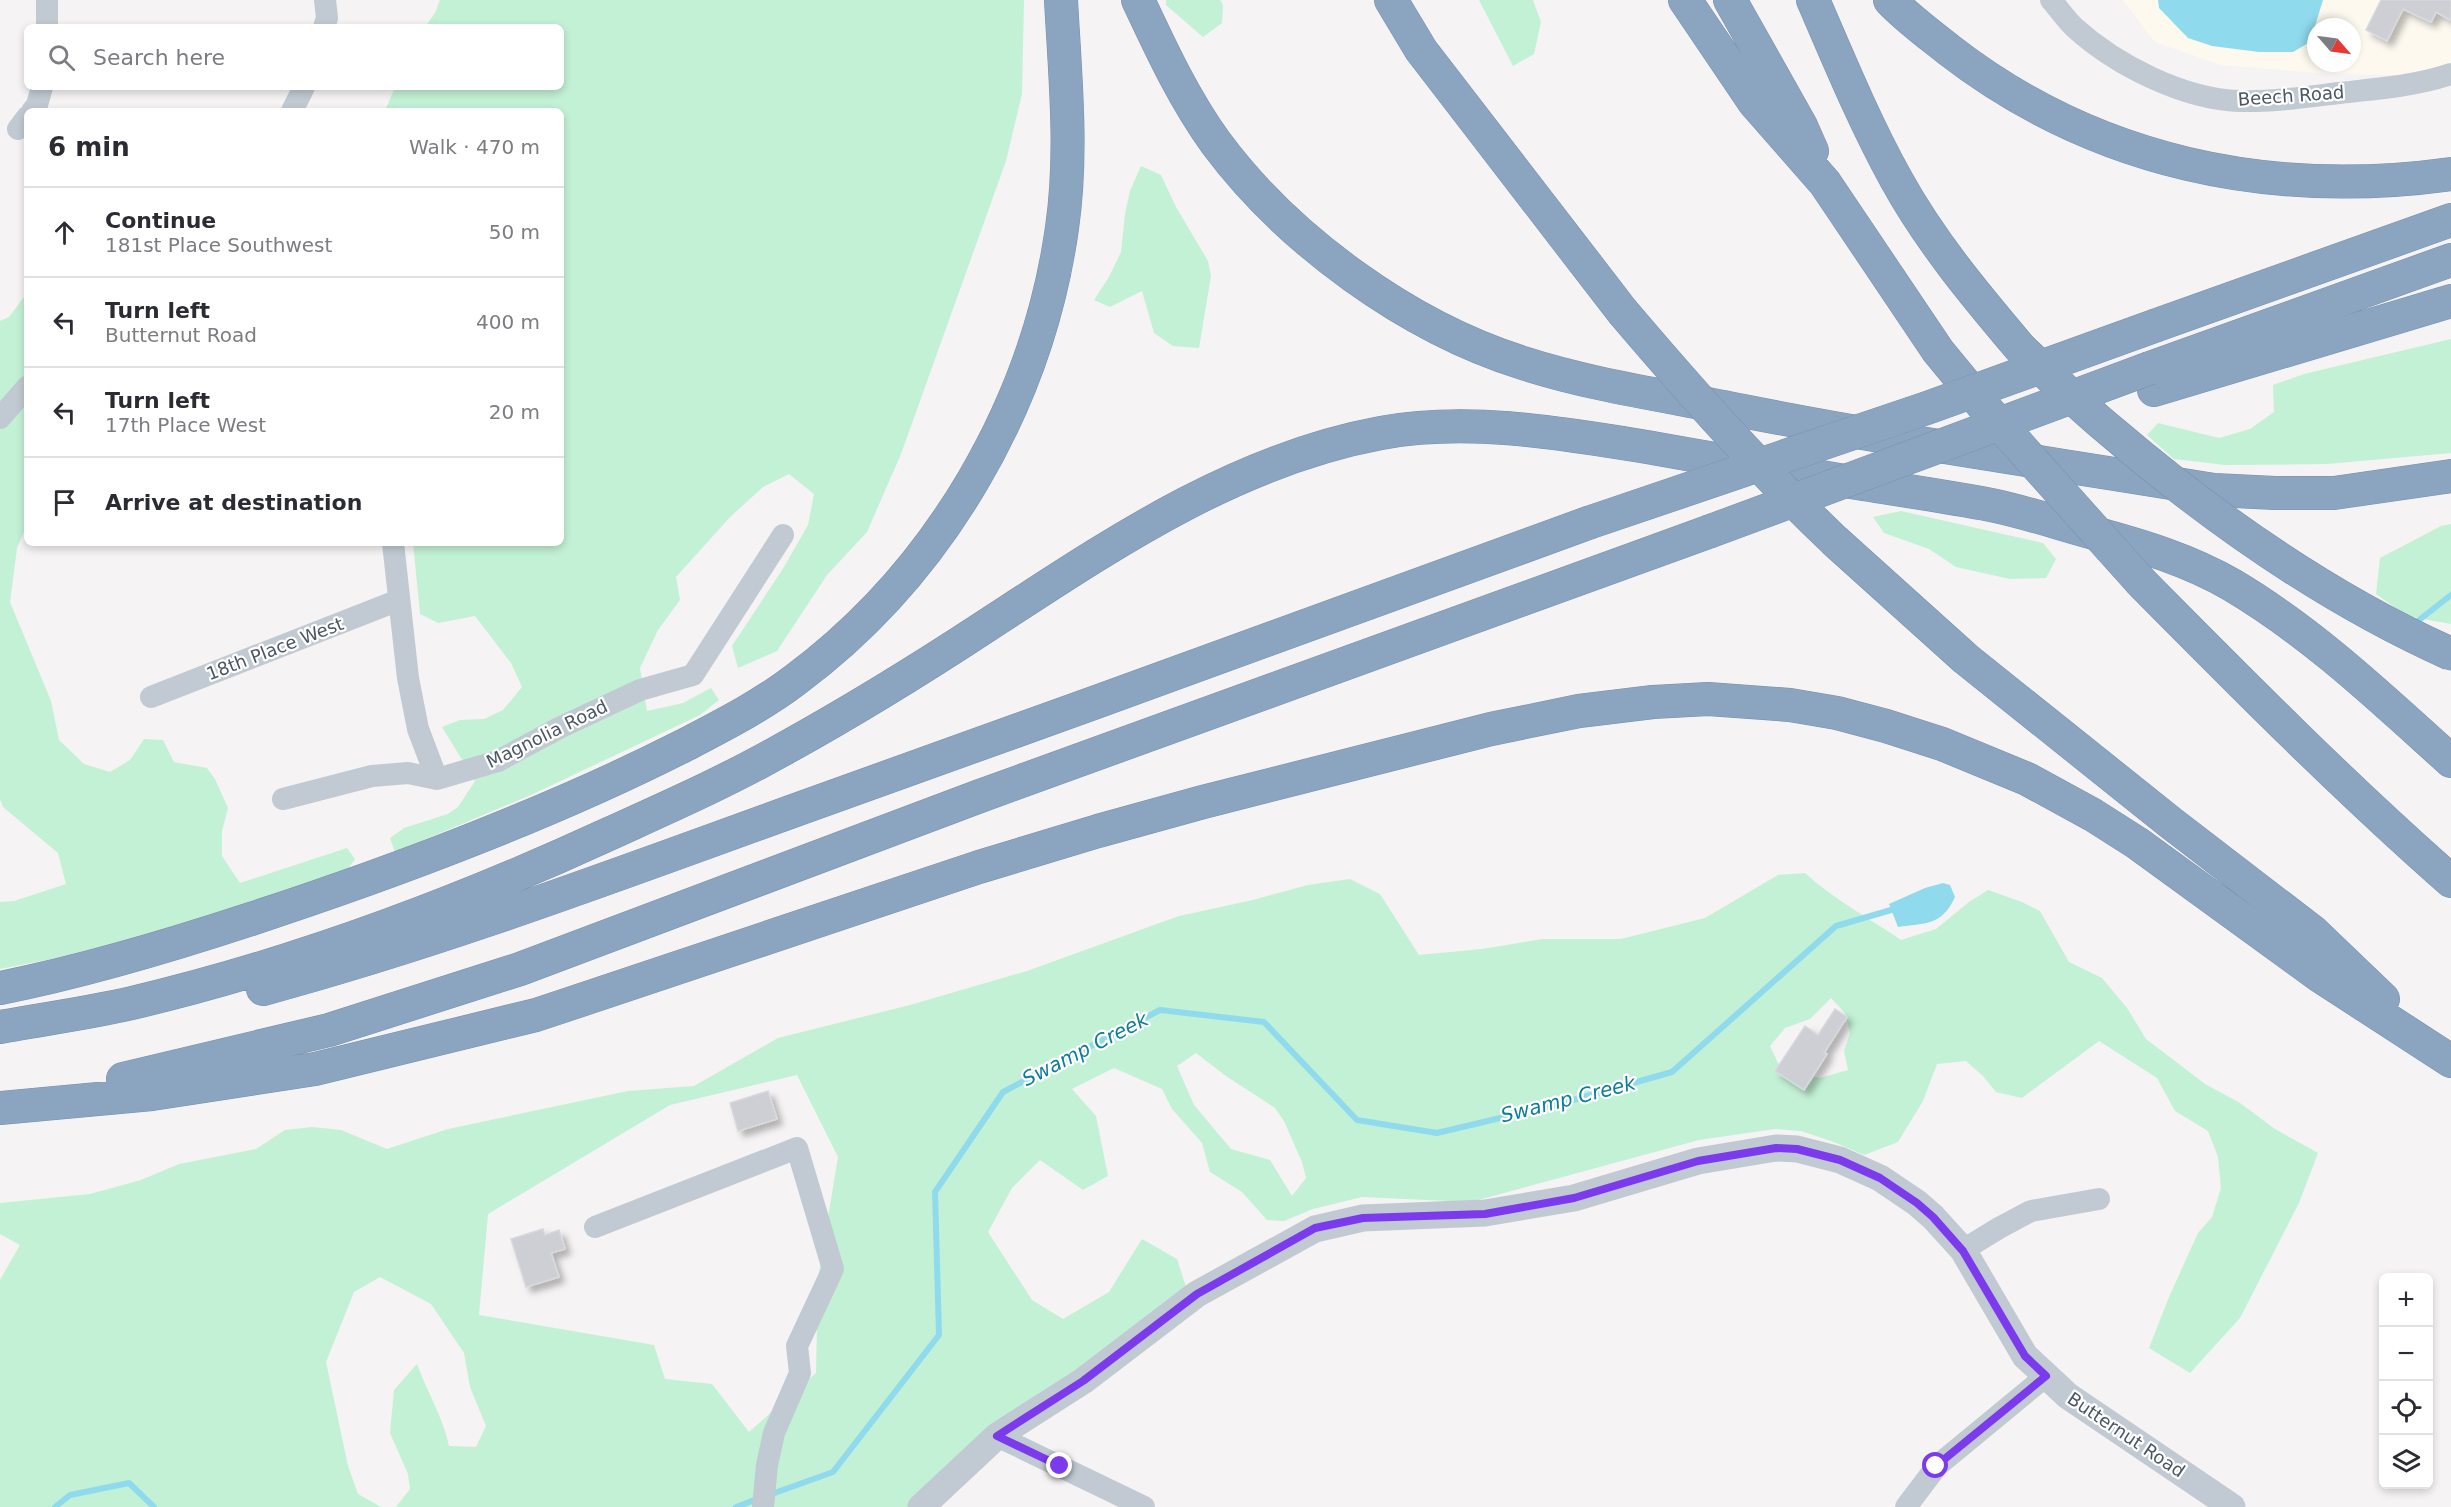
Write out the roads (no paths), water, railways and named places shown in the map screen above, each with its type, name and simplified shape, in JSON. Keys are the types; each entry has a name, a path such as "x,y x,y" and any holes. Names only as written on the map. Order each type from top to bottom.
{"highway":[{"path":"0,988 55,977 179,943 380,876 564,803 733,720 795,681 841,642 877,608 939,535 968,491 994,444 1035,347 1050,290 1062,227 1067,169 1061,0"},
{"path":"1138,0 1181,87 1217,144 1260,194 1298,231 1387,299 1471,344 1520,362 1589,380 1802,423 2214,489 2275,493 2334,493 2451,476"},
{"path":"1391,0 1421,50 1622,311 1732,437 1791,499 1966,659 2313,932 2443,1055"},
{"path":"1685,0 1754,102 1826,183 1938,351 1985,408 2141,582 2282,725 2392,830 2451,881"},
{"path":"1730,0 1801,126 1826,183"},
{"path":"1813,0 1851,89 1896,180 1949,260 2021,349 2110,431 2195,500 2272,553 2323,584 2420,640 2451,654"},
{"path":"1890,0 1971,67 2016,96 2058,119 2144,153 2232,174 2290,180 2337,182 2402,180 2451,174"},
{"path":"0,1043 160,1018 329,971 502,916 1224,657 1588,523 1927,408 2451,220"},
{"path":"0,1103 75,1090 329,1030 519,969 980,796 1655,551 1708,532 1831,496 2152,379 2451,260"},
{"path":"2152,379 2451,301"},
{"path":"0,1027 130,1003 290,959 428,912 547,863 707,789 775,754 888,690 1050,584 1163,515 1222,484 1297,456 1384,432 1487,426 1580,436 1998,507 2137,545 2191,564 2230,584 2274,613 2351,670 2451,761"},
{"path":"0,1108 152,1094 315,1069 536,1015 978,867 1182,808 1491,729 1579,711 1653,702 1708,699 1790,705 1837,713 1942,744 2027,779 2093,815 2137,843 2319,976 2443,1055"}],"street":[{"path":"47,0 47,24"},
{"path":"325,0 327,18 325,24"},
{"name":"Beech Road","path":"2051,0 2074,27 2106,50 2140,71 2205,96 2237,101 2272,100 2374,89 2451,74"},
{"path":"34,108 41,90"},
{"path":"294,108 302,90"},
{"path":"0,418 24,390"},
{"name":"Magnolia Road","path":"437,779 498,761 559,728 640,690 693,675 783,535"},
{"path":"393,546 408,678 418,729 437,779"},
{"name":"18th Place West","path":"151,697 399,600"},
{"path":"283,799 391,773 408,773 437,779"},
{"path":"594,1227 797,1148 833,1269 797,1346 800,1372 774,1433 767,1465 763,1507"},
{"name":"Butternut Road","path":"921,1507 997,1436 1083,1381 1197,1294 1315,1228 1363,1218 1485,1214 1574,1198 1698,1161 1776,1148 1818,1153 1860,1168 1899,1190 1933,1217 1963,1251 2025,1356 2046,1376 2068,1396 2232,1507"},
{"path":"1963,1251 2031,1211 2099,1199"},
{"path":"1906,1507 1936,1466 2046,1376"},
{"path":"997,1436 1144,1507"}],"water":[{"path":"2158,0 2323,0 2317,18 2307,18 2307,44 2293,52 2259,52 2212,46 2188,38 2159,8"},
{"path":"1943,883 1950,885 1955,897 1944,913 1932,921 1898,927 1889,904 1925,888"}],"waterway":[{"name":"Swamp Creek","path":"2414,624 2451,595"},
{"name":"Swamp Creek","path":"769,1495 833,1472 939,1335 935,1192 1003,1092 1160,1010 1264,1022 1357,1120 1437,1133 1559,1104 1672,1072 1836,926 1898,908"},
{"name":"Swamp Creek","path":"55,1507 70,1495 129,1483 154,1507"},
{"name":"Swamp Creek","path":"736,1507 760,1498"}]}
